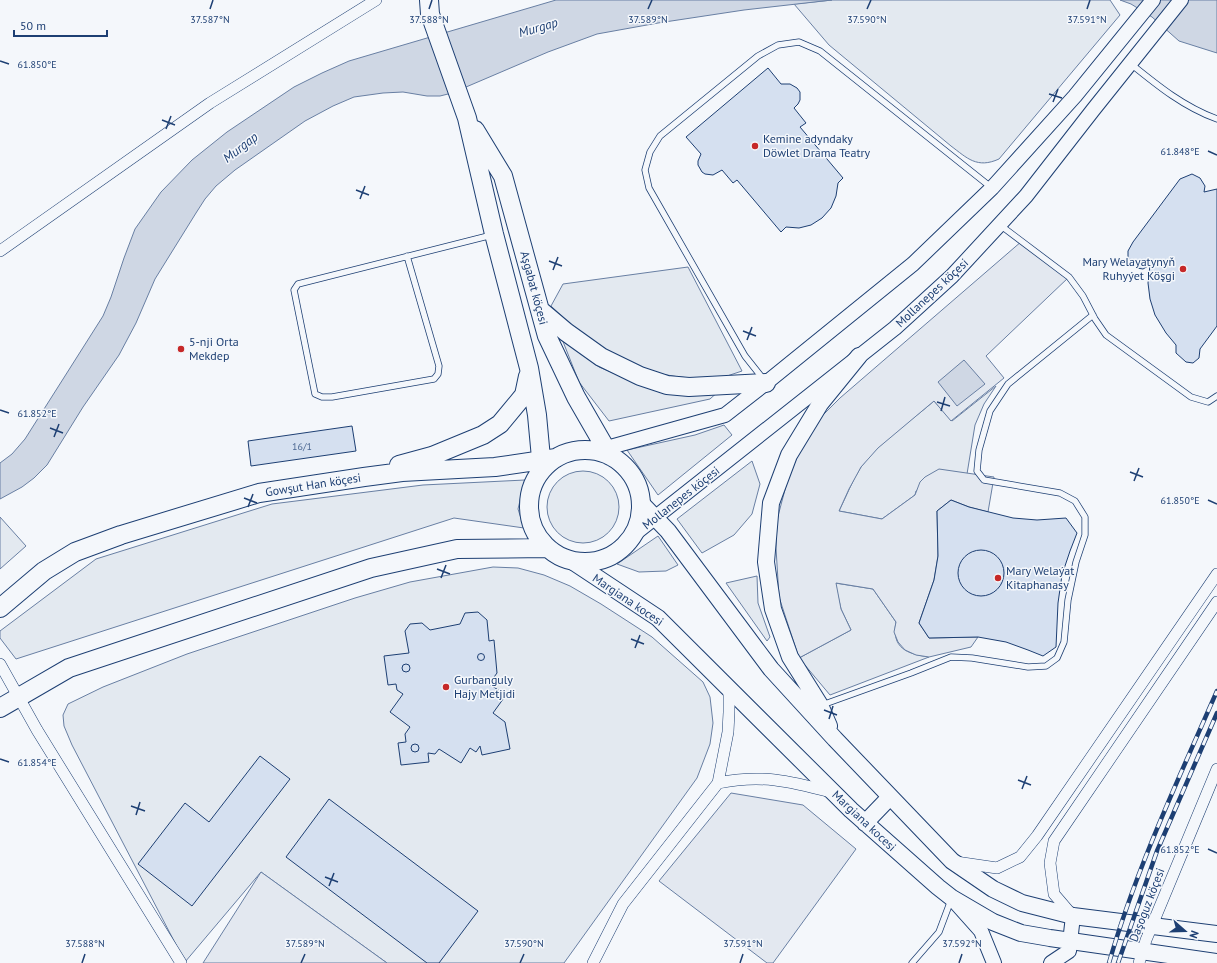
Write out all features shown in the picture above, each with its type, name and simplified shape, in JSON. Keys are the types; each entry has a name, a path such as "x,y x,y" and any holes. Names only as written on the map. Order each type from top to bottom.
{"main road":[{"name":"Aşgabat köçesi","path":"429,4 467,118 494,234 529,368 547,463"},
{"name":"Aşgabat köçesi","path":"467,118 503,176 547,336 604,452"},
{"path":"540,310 566,332 602,357 640,376 660,383 689,387 766,383"},
{"path":"859,356 820,404 812,417 790,455 771,503 766,562 773,609 790,657 814,708 835,739 952,861 992,889 1022,903 1073,916 1217,934"},
{"path":"364,477 432,456 484,436 500,424 514,409 524,395 529,368"},
{"path":"580,450 604,452 622,464 632,475 638,488 641,502 639,519 633,535 622,549 607,558 590,563 572,562 558,556 547,548 536,535 530,518 529,501 533,484 547,463 568,453 580,450"},
{"name":"Gowşut Han köçesi","path":"0,608 44,572 75,552 121,534 259,494 402,472 495,468 547,463"},
{"path":"641,502 655,519 668,531 771,669 814,708"},
{"path":"0,708 69,668 370,568 457,549 547,548"},
{"name":"Margiana kocesi","path":"572,562 658,618 865,823 952,898 993,922 1022,933 1070,941 1141,957 1217,962"},
{"path":"865,823 890,797"}],"street":[{"path":"0,251 210,103 376,0"},
{"path":"604,452 725,416 913,264 992,188 1075,96 1153,0"},
{"name":"Mollanepes köçesi","path":"633,535 895,328 952,276 1026,196 1181,0"},
{"path":"1075,96 1093,110"},
{"path":"952,861 997,868 1020,857 1037,836 1217,574"},
{"path":"1051,963 1069,951 1073,916 1054,894 1050,863 1054,841 1217,602"},
{"path":"1167,648 1180,656"},
{"path":"0,664 37,730 181,963"},
{"path":"593,963 623,904 718,783 728,732 728,688"},
{"name":"Daşoguz köçesi","path":"1141,957 1151,926 1217,769"},
{"path":"718,783 737,779 766,778 794,782 833,792"},
{"path":"952,898 981,931 994,963"}],"lane":[{"path":"766,383 745,356 650,188 646,170 650,152 660,136 758,56 778,45 799,42 820,51 992,188"},
{"path":"1131,64 1178,100 1200,113 1217,119"},
{"path":"1000,225 1069,278 1083,296 1106,335 1191,397 1208,402 1217,396"},
{"path":"407,256 439,366 438,374 434,379 332,397 322,397 315,394 294,290 298,284 407,256 494,234"},
{"path":"814,708 951,657 972,658 1028,667 1046,666 1057,658 1064,642 1071,585 1076,562 1085,535 1085,517 1075,502 1060,493 984,480 977,471 979,450 990,411 1008,384 1093,315"},
{"path":"912,963 939,932 952,898"}],"shaded area":[{"path":"832,0 1110,0 1120,15 999,159 984,163 967,158 829,45 794,4"},
{"path":"1022,241 1069,277 986,356 1004,378 951,421 934,401 878,448 861,467 839,511 882,519 915,495 920,482 925,477 939,469 994,477 988,512 951,500 937,511 938,556 934,580 919,623 929,638 978,637 971,647 929,657 916,655 905,650 898,642 894,632 896,622 873,589 836,583 841,609 851,630 799,658 779,597 776,548 777,520 787,482 801,447 821,417 840,398"},
{"path":"688,267 742,371 715,380 679,377 637,370 592,345 551,306 563,284"},
{"path":"562,339 599,367 623,377 720,390 710,399 609,421 579,382"},
{"path":"996,386 984,404 975,425 967,474 939,470 916,491 915,495 882,519 839,511 858,472 868,458 876,449 934,401 952,421"},
{"path":"724,425 732,435 658,495 627,450 695,435"},
{"path":"752,461 760,484 752,514 734,535 702,553 677,519"},
{"path":"576,471 590,471 597,473 609,481 617,493 619,507 617,521 609,533 597,541 590,543 576,543 569,541 557,533 549,521 547,514 547,500 549,493 557,481 569,473"},
{"path":"525,480 518,509 524,528 454,518 16,659 0,638 0,631 96,559 272,504 423,485"},
{"path":"0,517 26,546 0,569"},
{"path":"658,536 678,565 666,571 639,572 617,564"},
{"path":"493,567 518,568 544,575 570,586 601,604 652,637 703,682 710,697 713,723 710,744 697,778 564,963 387,963 261,872 185,962 72,745 64,726 63,715 68,704 103,687 187,654 355,598 410,582"},
{"path":"757,576 758,603 770,637 767,641 726,583"},
{"path":"835,583 873,589 896,622 895,631 898,644 902,648 914,654 929,657 830,695 799,658 851,630 841,609"},
{"path":"731,793 803,805 856,849 773,963 767,963 659,881"},
{"path":"261,872 387,963 203,963"}],"water":[{"name":"Murgap","path":"556,0 832,0 744,10 597,34 548,52 452,93 440,96 427,96 403,92 354,97 305,121 235,170 216,186 205,199 155,279 136,323 119,355 83,407 47,465 22,487 0,499 0,463 12,454 25,439 103,316 135,229 161,192 192,160 227,132 294,87 349,61"},
{"path":"1120,0 1217,0 1217,53 1179,41 1152,17 1131,4"},
{"path":"964,360 985,384 957,406 938,382"}],"building":[{"name":"Kemine adyndaky Döwlet Drama Teatry","path":"768,68 781,84 790,84 797,88 800,92 800,100 794,108 806,123 800,127 843,178 838,183 836,196 831,208 822,218 811,225 799,228 786,227 781,232 737,180 733,183 722,170 713,175 702,172 698,165 701,154 686,137"},
{"name":"Mary Welayatynyň Ruhyýet Köşgi","path":"1192,174 1200,178 1205,186 1204,192 1217,189 1217,326 1200,349 1199,358 1193,363 1186,362 1176,353 1176,345 1166,333 1155,315 1150,299 1148,283 1150,265 1143,269 1137,268 1132,265 1128,258 1128,251 1133,242 1180,179"},
{"path":"352,426 356,451 251,466 248,441"},
{"name":"Mary Welaýat Kitaphanasy","path":"951,500 969,507 1013,518 1037,520 1066,518 1077,533 1062,575 1058,603 1056,647 1043,656 1006,642 978,637 929,638 919,623 934,580 938,556 937,511"},
{"path":"981,550 994,554 1000,560 1004,573 1000,586 994,592 981,596 968,592 962,586 958,573 962,560 968,554"},
{"name":"Gurbanguly Hajy Metjidi","path":"478,612 487,620 489,641 494,640 497,673 489,684 506,695 493,713 505,722 510,749 482,755 480,746 476,752 470,748 461,763 439,749 435,754 428,753 429,762 401,765 398,743 406,742 405,734 410,727 390,712 403,694 397,690 396,684 388,685 384,656 409,653 405,631 410,624 422,623 430,630 460,624 465,613"},
{"path":"481,653 484,654 484,660 481,661 478,660 477,657 478,654"},
{"path":"404,664 408,664 410,668 408,672 404,672 402,670 402,666"},
{"path":"413,744 417,744 419,748 417,752 413,752 411,750 411,746"},
{"path":"260,756 290,779 192,906 138,864 185,803 209,822"},
{"path":"329,799 478,911 439,963 427,963 286,857"}],"railway":[{"path":"1109,963 1132,893 1158,825 1217,691"},
{"path":"1118,963 1157,851 1217,713"}],"place":[{"name":"Kemine adyndaky Döwlet Drama Teatry","path":"755,146"},
{"name":"Mary Welayatynyň Ruhyýet Köşgi","path":"1183,269"},
{"name":"5-nji Orta Mekdep","path":"181,349"},
{"name":"Mary Welaýat Kitaphanasy","path":"998,578"},
{"name":"Gurbanguly Hajy Metjidi","path":"446,687"}]}
